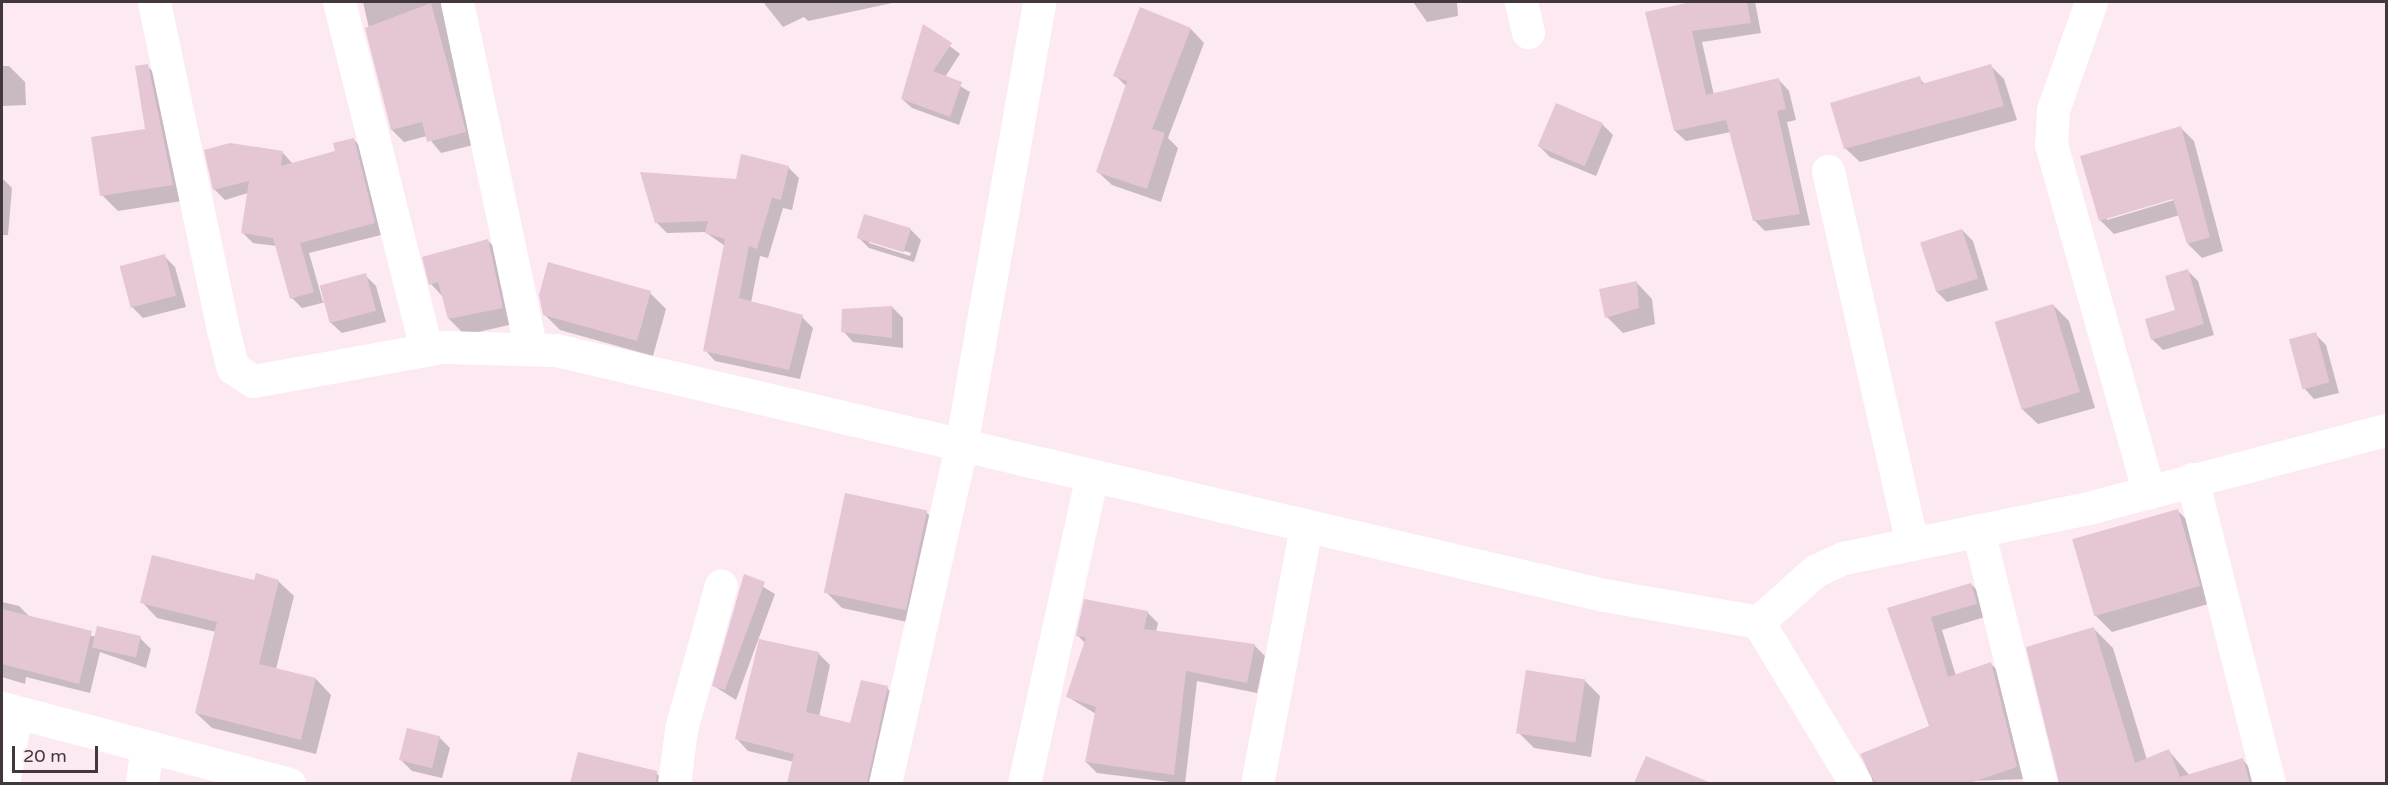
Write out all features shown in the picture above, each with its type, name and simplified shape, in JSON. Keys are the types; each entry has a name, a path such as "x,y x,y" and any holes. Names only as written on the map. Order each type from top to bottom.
{"street":[{"path":"154,2 233,368 253,381 278,380 426,349 556,350 1604,595 1758,622 1856,783"},
{"path":"339,2 426,349"},
{"path":"457,2 531,349"},
{"path":"885,783 961,446 1039,2"},
{"path":"2091,2 2053,110 2051,144 2149,492"},
{"path":"1828,171 1912,544"},
{"path":"1758,622 1815,572 1843,558 2149,492 2386,430"},
{"path":"1024,783 1092,477"},
{"path":"2192,479 2269,783"},
{"path":"1257,783 1306,526"},
{"path":"1978,530 2041,783"},
{"path":"674,783 681,729 721,585"},
{"path":"3,783 9,710 146,749 289,783"},
{"path":"142,783 146,749"}],"building":[{"path":"1691,2 1747,2 1751,23 1692,31 1706,95 1779,78 1786,109 1777,111 1800,214 1753,221 1726,120 1674,131 1645,12"},
{"path":"431,3 466,132 427,142 422,122 391,130 365,28"},
{"path":"1140,7 1191,28 1152,129 1165,133 1147,189 1096,172 1127,81 1113,76"},
{"path":"923,24 952,43 933,71 962,82 950,117 901,99"},
{"path":"148,64 173,185 100,196 91,137 145,129 135,66"},
{"path":"1991,64 2004,106 1844,149 1830,103 1920,76 1922,84"},
{"path":"1556,103 1603,123 1585,166 1538,146"},
{"path":"2181,126 2210,237 2187,244 2173,199 2099,221 2080,156"},
{"path":"354,138 375,223 300,243 314,292 290,299 273,238 241,233 249,181 213,190 204,150 230,143 283,151 281,166 335,151 333,143"},
{"path":"741,154 789,166 781,200 772,198 757,249 749,246 739,298 803,315 789,370 703,351 725,239 705,233 708,221 655,223 640,172 736,179"},
{"path":"864,214 911,228 904,252 857,238"},
{"path":"1962,229 1978,278 1936,292 1920,243"},
{"path":"488,239 503,308 448,319 438,282 429,285 422,257"},
{"path":"165,254 176,296 131,308 120,266"},
{"path":"548,262 651,291 637,341 543,315 539,295"},
{"path":"2188,269 2204,324 2151,340 2145,319 2175,310 2165,276"},
{"path":"366,273 376,311 330,323 320,285"},
{"path":"1637,281 1639,308 1605,318 1599,289"},
{"path":"2053,304 2080,392 2022,410 1995,322"},
{"path":"892,306 892,338 841,332 842,309"},
{"path":"2316,332 2329,382 2302,389 2289,339"},
{"path":"845,493 927,510 906,610 824,593"},
{"path":"2178,509 2200,586 2094,616 2072,539"},
{"path":"152,555 254,580 256,573 279,580 259,664 316,678 301,740 195,713 217,622 140,603"},
{"path":"744,574 765,582 725,690 712,686"},
{"path":"1971,583 1977,604 1931,617 1948,677 1991,662 2017,767 1970,783 1875,783 1860,754 1929,726 1887,608"},
{"path":"1084,599 1148,611 1144,629 1255,644 1247,683 1186,671 1174,775 1085,762 1096,707 1066,697 1086,637 1076,636"},
{"path":"2,609 92,631 79,684 2,664"},
{"path":"97,626 141,636 136,658 92,647"},
{"path":"2094,627 2135,763 2169,749 2180,777 2243,758 2250,783 2059,783 2026,647"},
{"path":"759,639 819,652 806,712 850,723 861,680 888,686 867,783 787,783 794,754 735,739"},
{"path":"1526,670 1585,679 1575,743 1516,733"},
{"path":"407,728 440,736 432,768 399,760"},
{"path":"578,752 657,771 656,783 570,783"},
{"path":"1646,756 1711,783 1634,783"}]}
